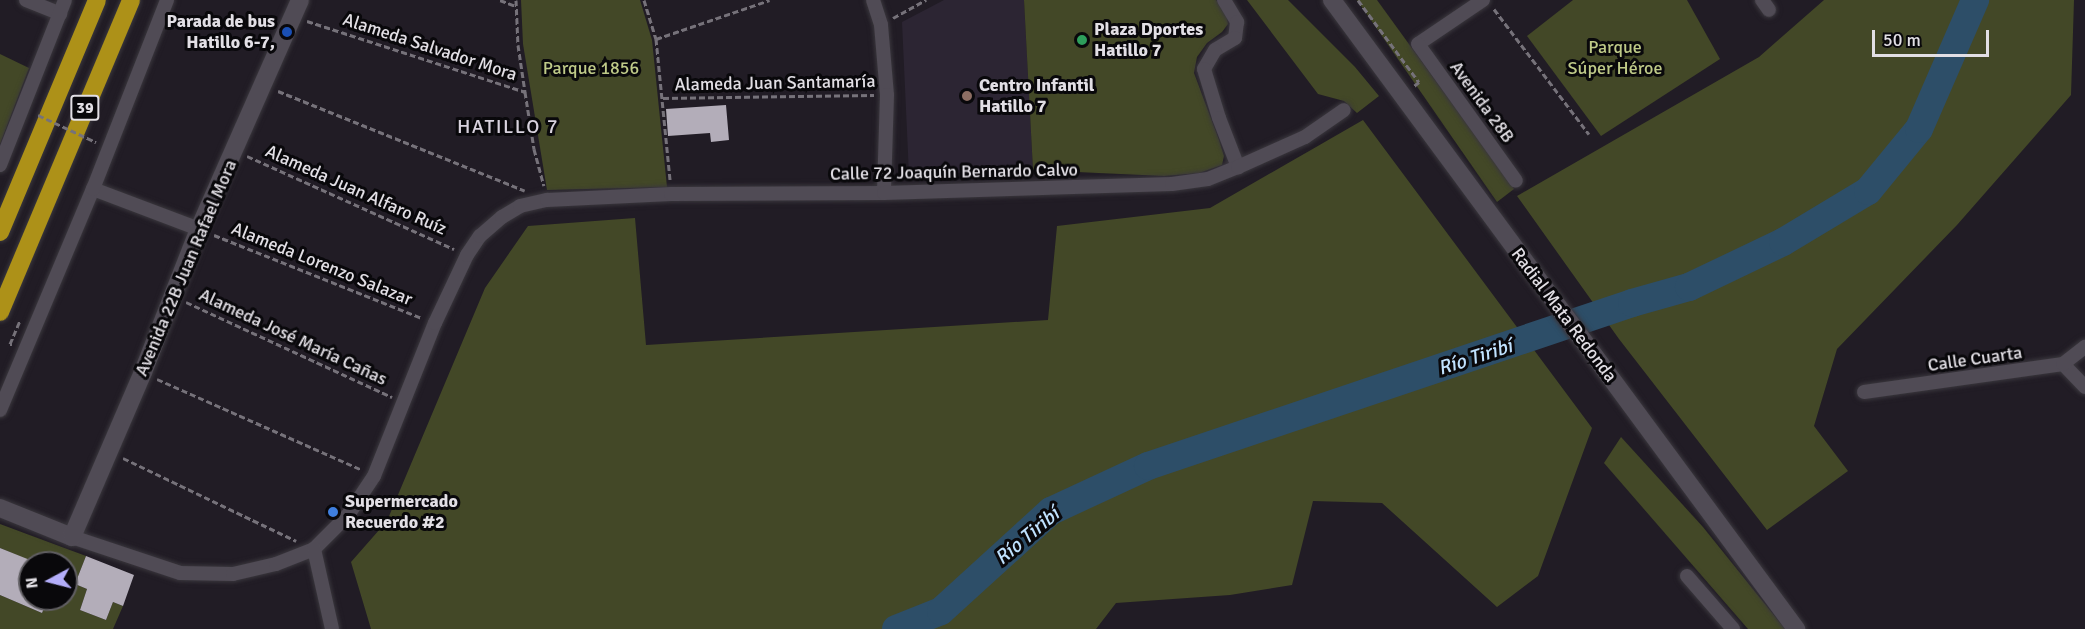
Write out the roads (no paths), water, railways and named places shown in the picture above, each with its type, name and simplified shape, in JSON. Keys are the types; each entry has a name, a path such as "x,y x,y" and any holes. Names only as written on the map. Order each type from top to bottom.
{"highway":[{"name":"39","path":"0,232 97,0"},
{"name":"39","path":"0,312 131,0"}],"main road":[{"name":"Avenida 22B Juan Rafael Mora","path":"72,537 143,372 199,229 300,0"},
{"name":"Radial Mata Redonda","path":"1332,0 1796,629"},
{"path":"0,508 72,537"}],"street":[{"path":"26,0 60,14"},
{"path":"0,165 65,0"},
{"path":"0,410 93,189 167,0"},
{"path":"873,0 881,25 887,95 884,193"},
{"path":"1224,0 1237,22 1235,38 1215,50 1204,69 1238,167"},
{"name":"Avenida 28B","path":"1485,0 1418,44 1516,181"},
{"name":"Calle 72 Joaquín Bernardo Calvo","path":"314,549 348,515 374,476 402,401 467,255 480,236 502,217 520,206 547,200 672,194 884,193 1172,184 1208,179 1238,167 1305,136 1344,110"},
{"path":"93,189 199,229"},
{"name":"Calle Cuarta","path":"1864,392 2063,364 2085,347"},
{"path":"2063,364 2085,387"},
{"path":"72,537 180,573 233,574 276,564 314,549 332,629"},
{"path":"1688,576 1733,629"}],"waterway":[{"name":"Río Tiribí","path":"896,629 941,611 1051,511 1148,466 1632,303 1689,287 1783,242 1868,191 1919,129 1975,0"}],"place":[{"name":"Parada de bus Hatillo 6-7,","path":"287,32"},
{"name":"Plaza Dportes Hatillo 7","path":"1082,40"},
{"name":"Centro Infantil Hatillo 7","path":"967,96"},
{"name":"Supermercado Recuerdo #2","path":"333,512"}],"district":[{"name":"HATILLO 7","path":"508,126"}],"park label":[{"name":"Parque Súper Héroe","path":"1615,58"},
{"name":"Parque 1856","path":"591,68"}]}
